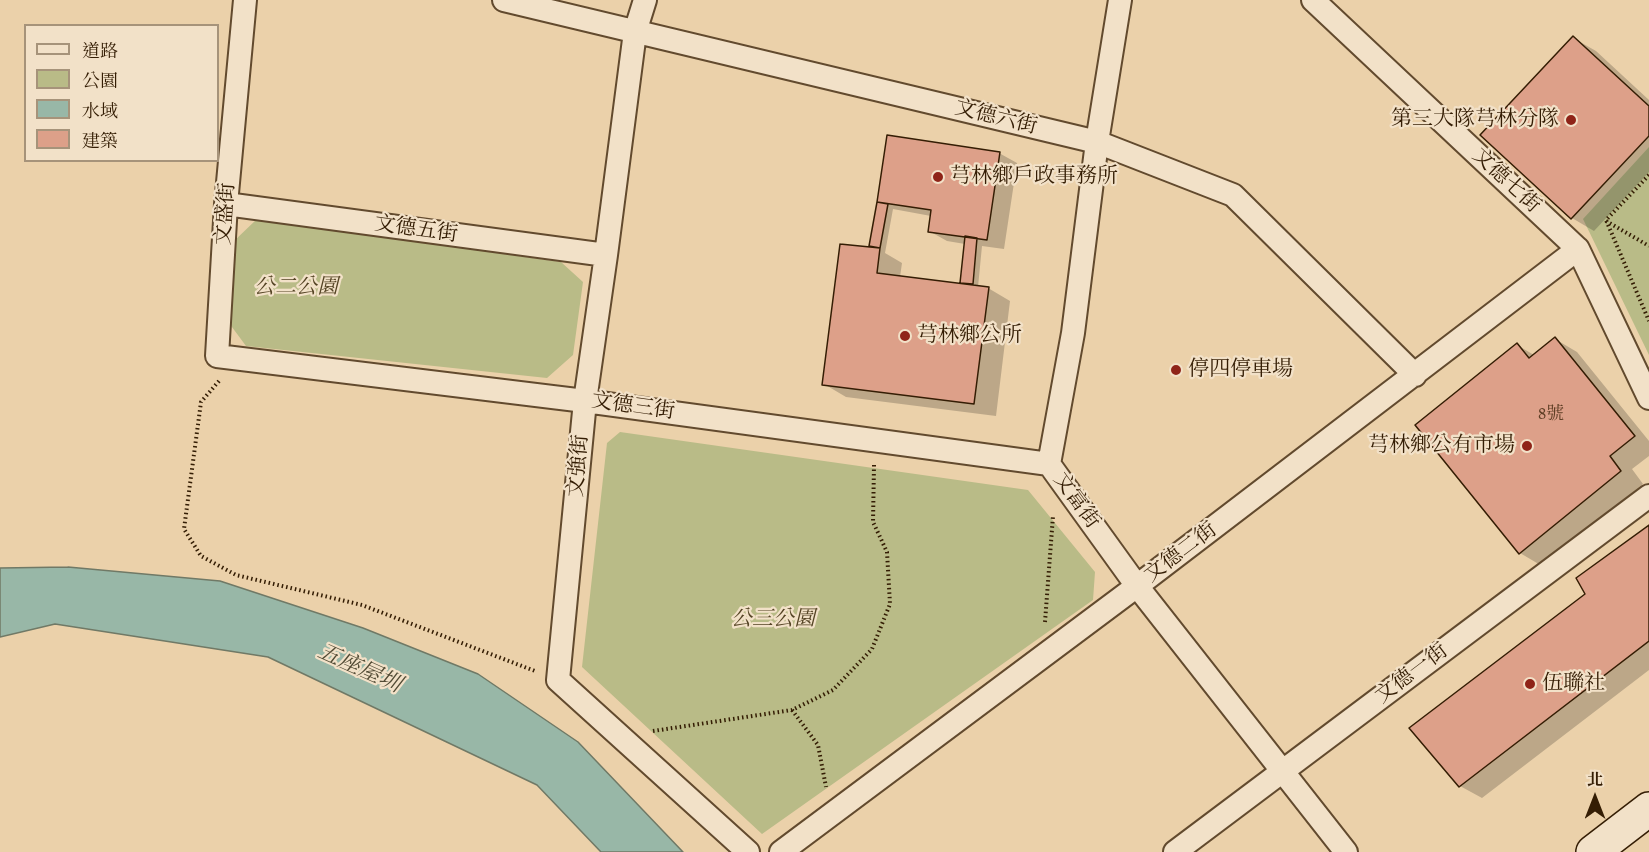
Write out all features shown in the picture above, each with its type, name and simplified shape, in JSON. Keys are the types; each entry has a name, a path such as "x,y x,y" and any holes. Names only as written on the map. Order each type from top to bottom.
{"main road":[{"path":"1593,852 1649,808"}],"street":[{"name":"文盛街","path":"221,356 226,204 245,0"},
{"name":"文強街","path":"558,680 585,401 635,32 645,0"},
{"name":"文富街","path":"1120,0 1097,142 1073,333 1049,464 1137,586 1346,852"},
{"name":"文德七街","path":"1313,0 1578,249 1649,398"},
{"name":"文德六街","path":"513,1 1097,142 1233,195 1415,375"},
{"name":"文德五街","path":"226,204 606,255"},
{"name":"文德二街","path":"781,852 1137,586 1578,249"},
{"name":"文德三街","path":"221,356 585,401 1049,464"},
{"name":"文德一街","path":"1175,852 1649,496"},
{"path":"558,680 748,852"}],"path":[{"path":"1606,220 1649,175"},
{"path":"1606,220 1649,246"},
{"path":"1606,220 1649,321"},
{"path":"221,356 224,375 201,402 184,529 201,556 236,575 362,605 558,680"},
{"path":"631,746 646,732 792,710 832,690 872,649 890,604 887,552 873,522 875,440"},
{"path":"1044,629 1053,511"},
{"path":"792,710 818,745 832,814"}],"green space":[{"path":"1649,147 1649,355 1583,219"},
{"name":"公二公園","path":"257,219 561,262 583,282 573,355 547,378 246,346 229,323 234,241"},
{"name":"公三公園","path":"620,432 1028,490 1095,572 1093,600 762,834 582,667 607,443"}],"water":[{"name":"五座屋圳","path":"68,567 220,581 363,628 478,674 578,742 683,852 601,852 537,785 268,657 55,624 0,637 0,568"}],"building":[{"name":"第三大隊芎林分隊","path":"1573,36 1649,106 1649,136 1571,219 1480,135"},
{"name":"芎林鄉戶政事務所","path":"887,135 1000,152 987,240 928,232 931,210 877,202"},
{"path":"877,202 888,204 880,248 869,246"},
{"path":"965,236 977,238 973,284 960,283"},
{"name":"芎林鄉公所","path":"840,244 880,248 877,273 989,287 974,404 822,385"},
{"name":"芎林鄉公有市場","path":"1555,337 1635,436 1610,456 1621,471 1519,554 1415,425 1517,343 1529,358"},
{"name":"伍聯社","path":"1649,525 1649,641 1459,787 1409,728 1585,594 1576,578"}],"place":[{"name":"第三大隊芎林分隊","path":"1571,120"},
{"name":"芎林鄉戶政事務所","path":"938,177"},
{"name":"芎林鄉公所","path":"905,336"},
{"name":"停四停車場","path":"1176,370"},
{"name":"芎林鄉公有市場","path":"1527,446"},
{"name":"伍聯社","path":"1530,684"}]}
